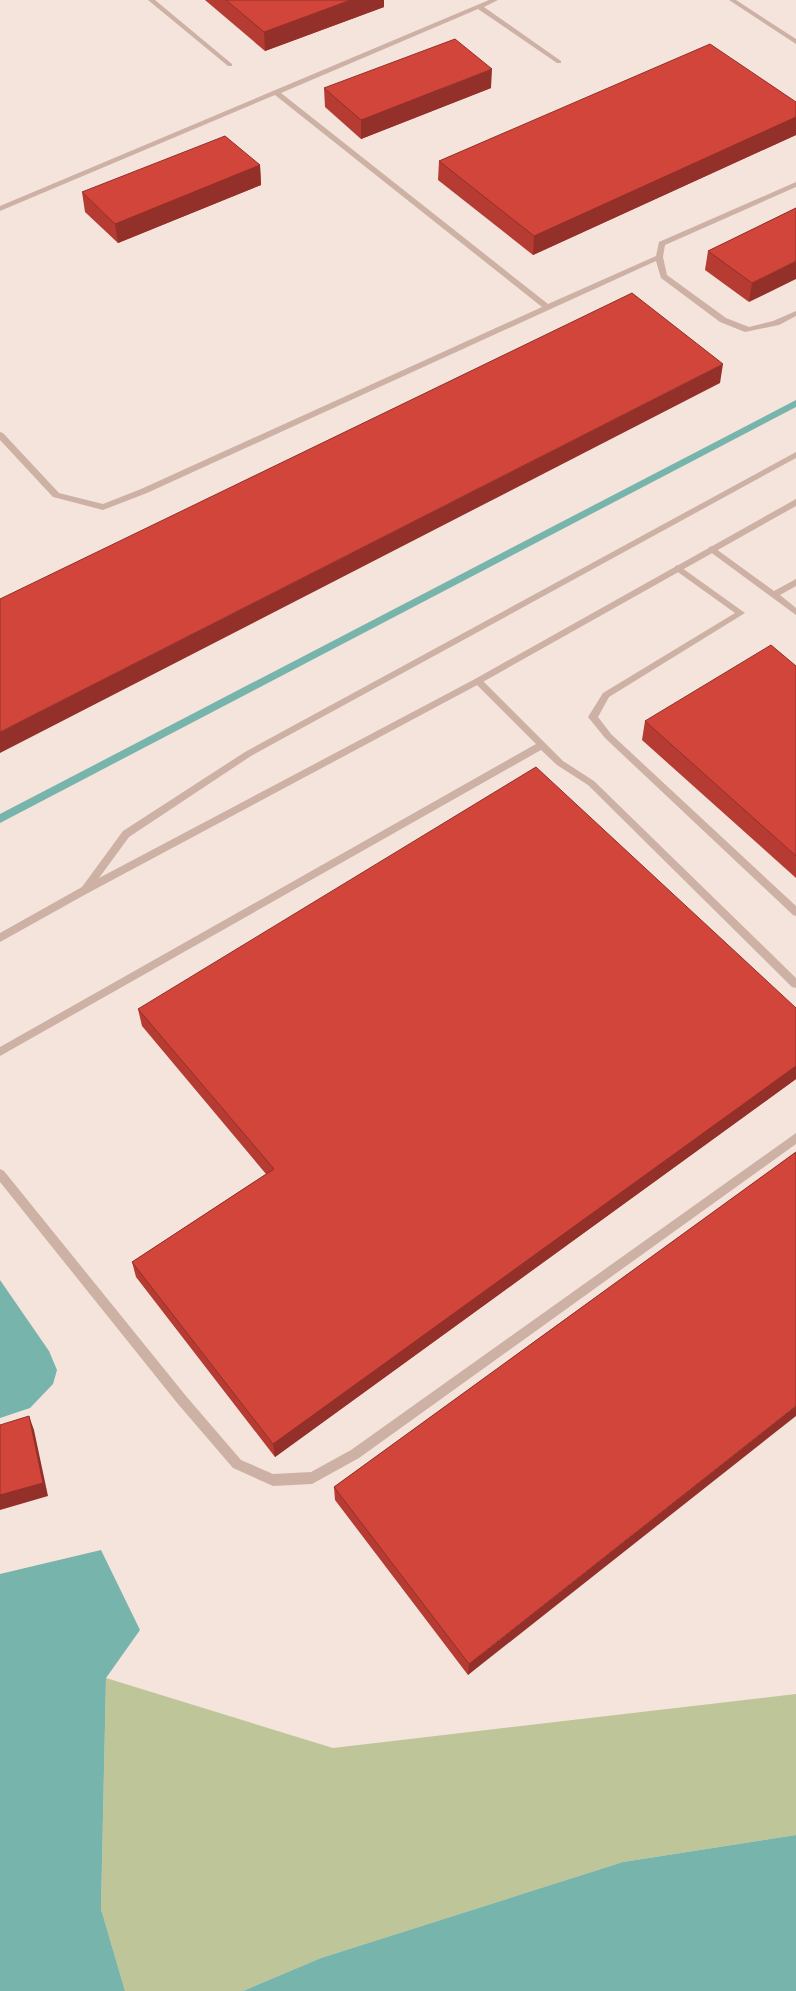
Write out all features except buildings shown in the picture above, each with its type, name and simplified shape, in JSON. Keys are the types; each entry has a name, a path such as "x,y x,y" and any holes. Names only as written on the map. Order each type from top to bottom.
{"street":[{"path":"151,0 230,65"},
{"path":"0,208 495,0"},
{"path":"732,0 796,42"},
{"path":"479,7 560,62"},
{"path":"275,92 548,308"},
{"path":"796,184 662,244 659,257 664,276 723,320 748,330 776,323 796,313"},
{"path":"0,435 56,495 103,507 144,491 659,257"},
{"path":"85,890 126,834 248,754 796,455"},
{"path":"0,938 85,890 478,681 796,502"},
{"path":"712,549 796,612"},
{"path":"678,568 741,614 606,695 593,717 608,736 796,912"},
{"path":"774,595 796,582"},
{"path":"478,681 560,763 591,783 796,984"},
{"path":"0,1052 542,745"},
{"path":"0,1174 182,1400 237,1464 273,1480 312,1478 355,1454 796,1138"}],"green space":[{"path":"106,1678 333,1748 796,1694 796,1835 623,1862 321,1958 243,1991 125,1991 101,1909"}],"water":[{"path":"0,1280 49,1351 57,1370 53,1384 30,1408 0,1418"},
{"path":"101,1550 140,1630 106,1678 101,1909 125,1991 0,1991 0,1574"},
{"path":"796,1835 796,1991 243,1991 321,1958 623,1862"}],"waterway":[{"path":"0,819 796,403"}]}
